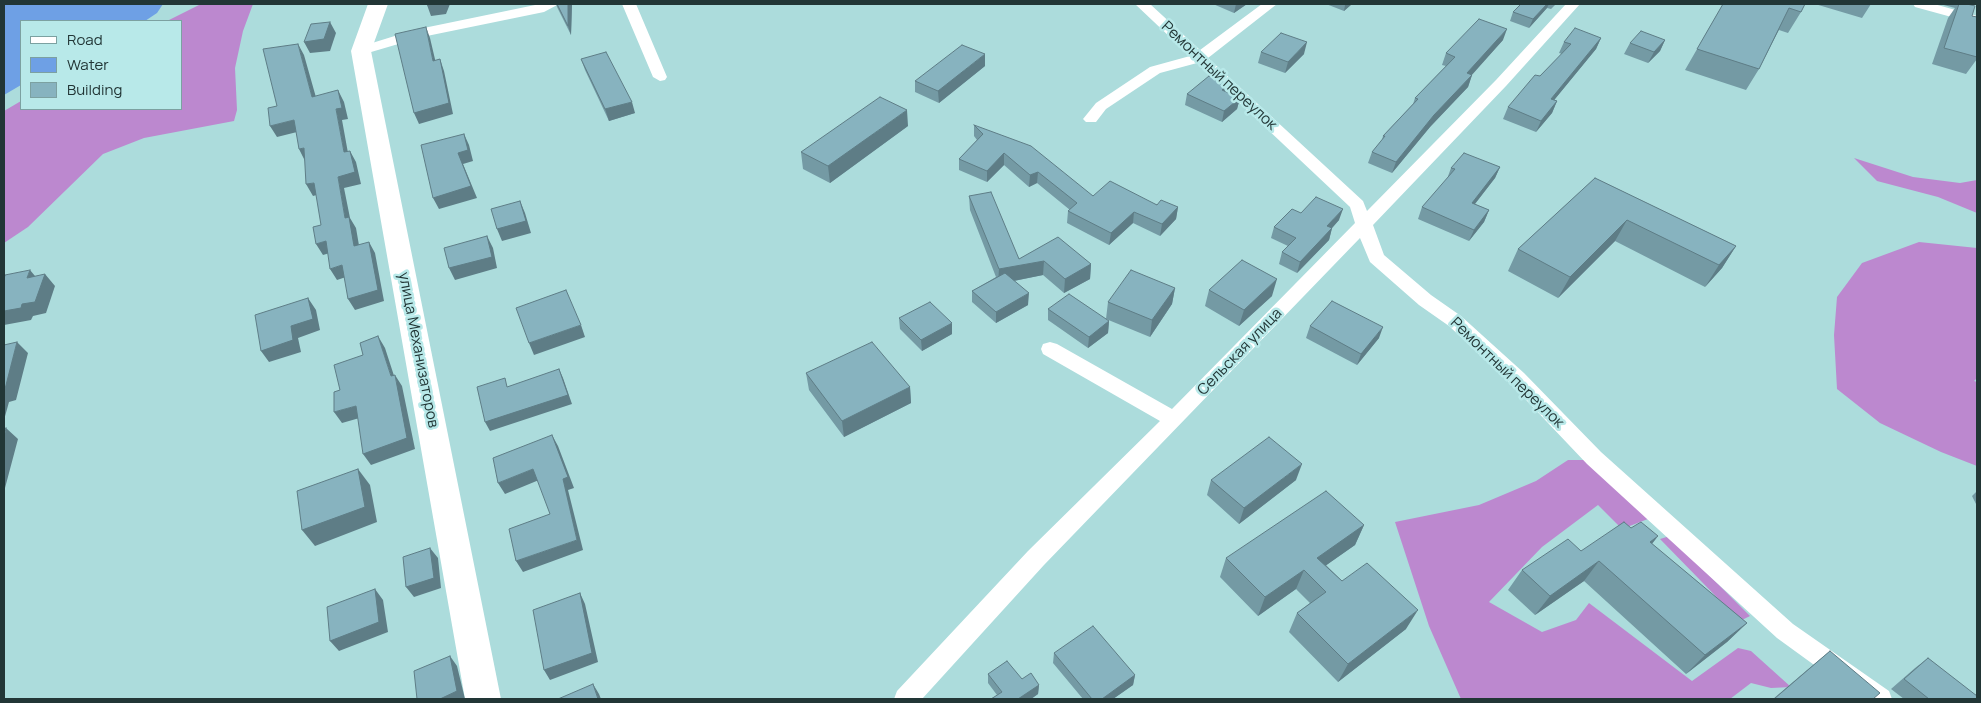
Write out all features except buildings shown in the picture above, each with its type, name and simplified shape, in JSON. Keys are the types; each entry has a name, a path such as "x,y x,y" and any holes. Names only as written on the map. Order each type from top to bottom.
{"street":[{"path":"361,51 378,4"},
{"path":"361,51 419,33 539,9 552,4"},
{"path":"629,4 660,76"},
{"name":"Ремонтный переулок","path":"1142,4 1357,205 1376,258 1425,300 1455,321 1517,378 1594,458 1785,631 1880,699"},
{"path":"1091,119 1101,106 1155,70 1199,58 1270,4"},
{"name":"Сельская улица","path":"906,699 1036,558 1174,420 1501,83 1573,4"},
{"path":"1920,4 1977,20"},
{"name":"улица Механизаторов","path":"361,51 483,699"},
{"path":"1050,350 1174,420"}],"shaded area":[{"path":"201,4 253,4 243,31 235,68 237,110 234,121 144,138 103,154 28,227 4,243 4,111 20,102 20,110 182,110 182,20 169,20"},
{"path":"1854,158 1913,177 1960,183 1977,180 1977,213 1938,197 1877,181"},
{"path":"1919,242 1977,248 1977,378 1974,381 1977,382 1977,466 1941,452 1880,423 1837,389 1834,335 1837,297 1862,263"},
{"path":"1568,460 1590,460 1653,517 1622,529 1598,505 1542,547 1489,602 1542,632 1576,620 1589,603 1692,681 1738,648 1751,651 1791,687 1771,688 1751,683 1730,699 1461,699 1429,626 1395,522 1479,505 1536,481"},
{"path":"1670,536 1750,616 1740,621 1660,539"}],"water":[{"path":"163,4 157,13 146,20 20,20 20,86 4,95 4,5"}]}
